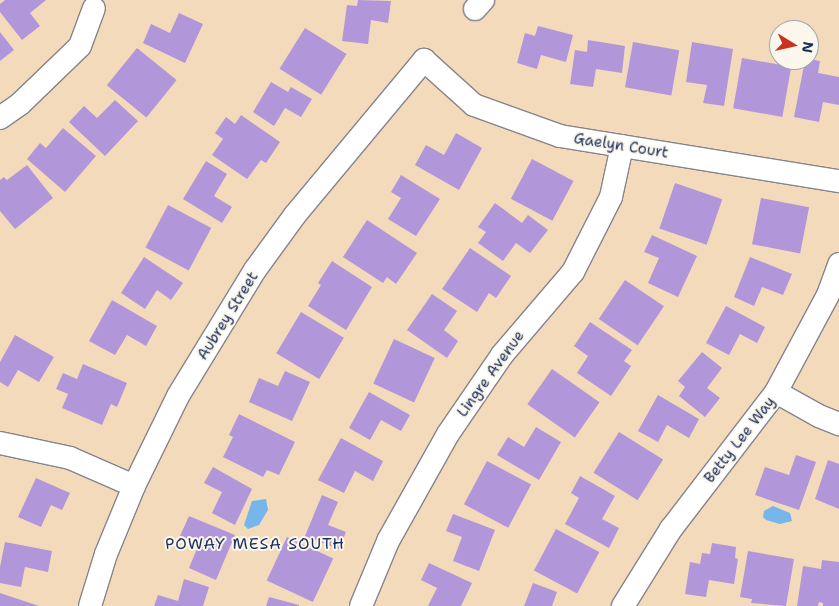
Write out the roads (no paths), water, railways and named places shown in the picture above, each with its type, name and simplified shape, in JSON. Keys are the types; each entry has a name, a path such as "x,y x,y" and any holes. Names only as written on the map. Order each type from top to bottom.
{"street":[{"path":"0,118 20,104 80,46 94,8"},
{"name":"Gaelyn Court","path":"424,60 474,105 560,136 839,181"},
{"name":"Aubrey Street","path":"90,606 106,554 134,486 178,396 255,270 295,215 424,60"},
{"name":"Lingre Avenue","path":"361,606 388,541 448,434 502,355 572,272 611,197 622,146"},
{"name":"Betty Lee Way","path":"623,606 671,529 776,392 828,295 839,264"},
{"path":"776,392 819,416 839,424"},
{"path":"0,443 70,458 134,486"}],"water":[{"path":"266,499 268,510 259,525 248,529 244,525 252,501"},
{"path":"773,506 790,513 792,521 780,524 766,520 763,517 764,511"}],"district":[{"name":"POWAY MESA SOUTH","path":"255,544"}]}
